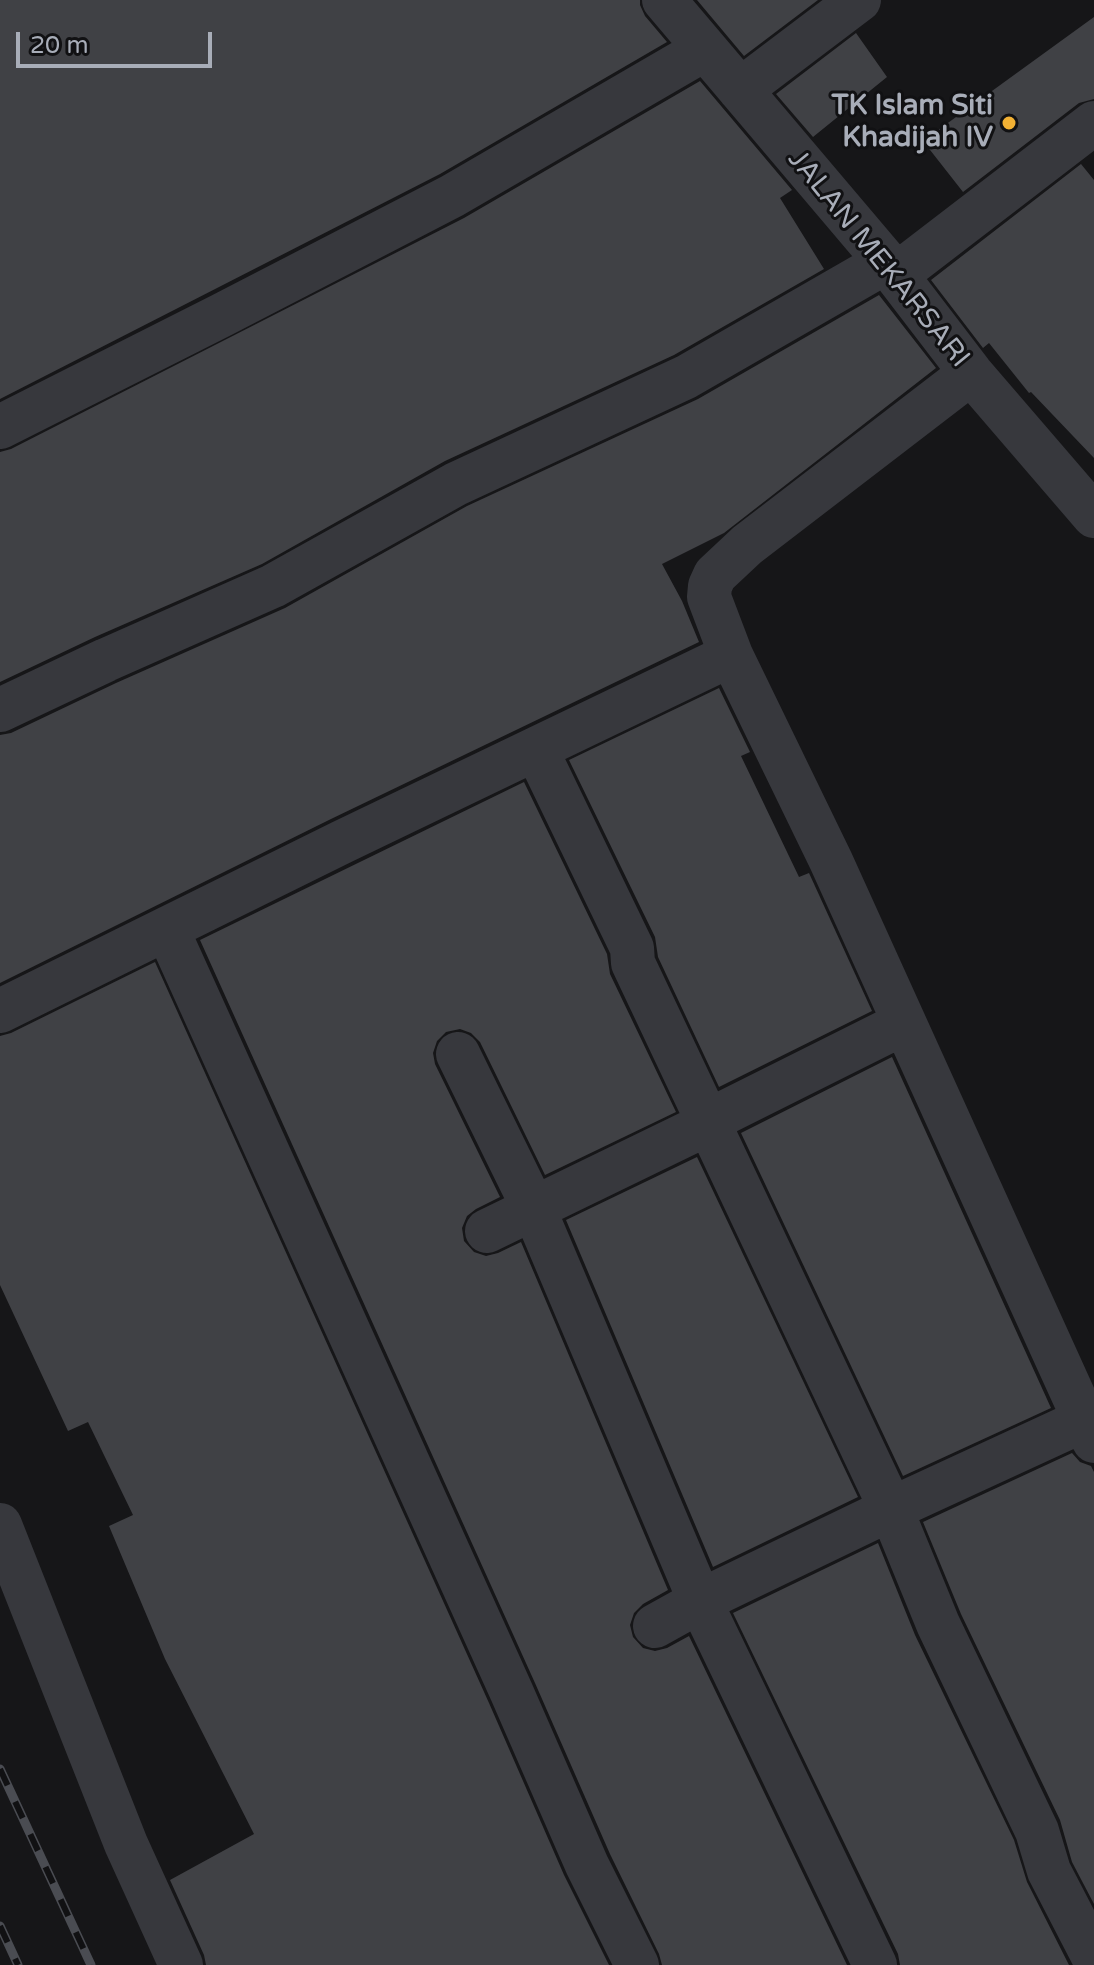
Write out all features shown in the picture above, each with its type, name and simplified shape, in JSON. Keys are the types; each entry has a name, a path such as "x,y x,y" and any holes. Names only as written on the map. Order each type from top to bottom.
{"street":[{"name":"JALAN MEKARSARI","path":"664,0 891,268 971,373 1094,516"},
{"path":"740,90 859,0"},
{"path":"0,427 452,196 705,49"},
{"path":"0,710 273,586 456,484 686,377 891,268 1094,123"},
{"path":"655,1626 700,1601 891,1509 1089,1430 831,861 731,655 709,597 715,575 747,545 971,373"},
{"path":"0,1011 731,655"},
{"path":"536,749 632,948 633,963 891,1509 938,1624 1037,1831 1049,1871 1094,1958"},
{"path":"167,929 587,1865 637,1965"},
{"path":"487,1231 697,1129 904,1023"},
{"path":"458,1054 534,1209 700,1601 875,1965"},
{"path":"0,1525 126,1844 181,1965"}],"building":[{"path":"0,0 640,0 645,16 667,42 440,174 0,399"},
{"path":"697,0 818,0 744,56"},
{"name":"TK Islam Siti Khadijah IV","path":"1094,17 1094,99 1079,103 963,192 923,141"},
{"path":"856,33 887,77 813,137 776,94"},
{"path":"700,81 792,190 780,198 824,269 674,355 445,461 262,564 0,682 0,452 464,218"},
{"path":"1081,164 1094,180 1094,458 1029,393 989,343 983,348 931,280"},
{"path":"879,295 936,368 724,533 662,564 699,642 0,983 0,735 11,733 285,608 467,506 698,399"},
{"path":"719,688 750,752 741,756 799,877 809,873 872,1011 719,1087 658,957 655,937 569,760"},
{"path":"524,782 607,954 610,974 676,1112 545,1175 480,1042 471,1033 460,1029 446,1032 437,1041 433,1053 435,1064 500,1197 467,1216 462,1228 464,1241 474,1252 486,1256 521,1242 668,1590 643,1604 634,1613 630,1625 633,1637 643,1648 655,1651 689,1636 847,1965 662,1965 200,940"},
{"path":"155,962 564,1875 609,1965 206,1965 170,1880 254,1834 165,1659 109,1526 133,1515 88,1422 68,1431 0,1285 0,1036"},
{"path":"892,1057 1051,1408 903,1476 741,1133"},
{"path":"697,1157 858,1497 713,1567 566,1220"},
{"path":"1072,1453 1080,1462 1091,1466 1094,1472 1094,1904 1072,1862 1060,1820 961,1614 923,1522"},
{"path":"878,1543 915,1635 1014,1840 1027,1882 1069,1965 900,1965 898,1954 733,1613"}],"railway":[{"path":"0,1769 91,1965"},
{"path":"0,1926 18,1965"}],"place":[{"name":"TK Islam Siti Khadijah IV","path":"1009,123"}]}
